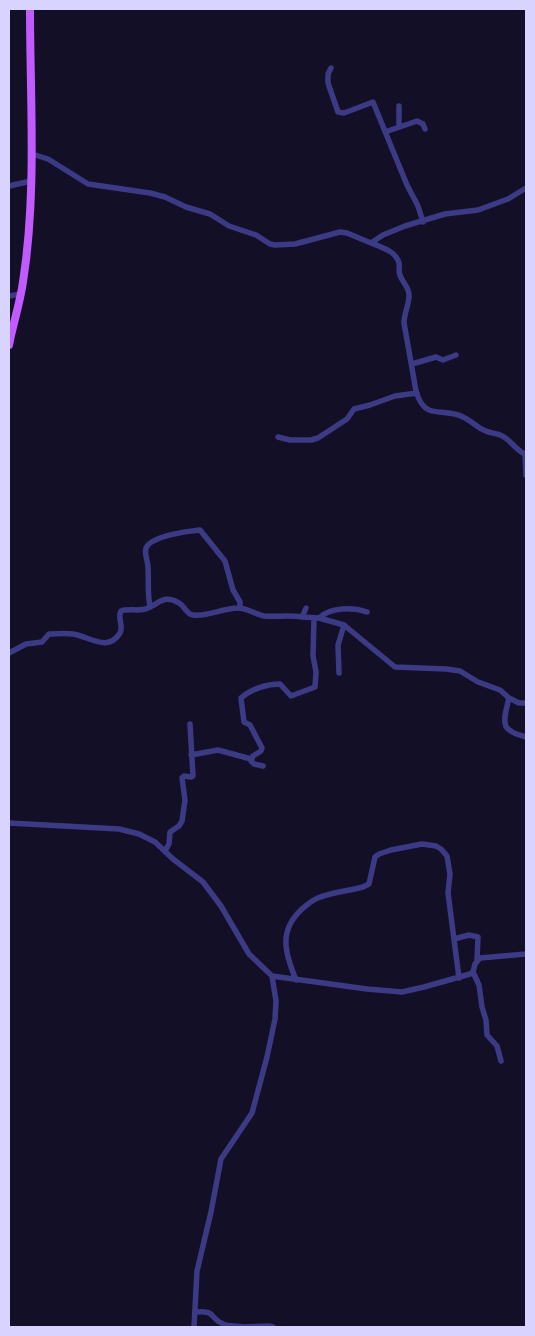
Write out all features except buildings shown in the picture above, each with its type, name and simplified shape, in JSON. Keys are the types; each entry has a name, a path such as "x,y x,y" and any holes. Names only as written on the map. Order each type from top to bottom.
{"main road":[{"path":"9,345 24,272 31,181 30,9"}],"street":[{"path":"331,68 328,74 329,88 338,112 344,113 373,102 407,185 418,206 423,222"},
{"path":"399,106 399,126"},
{"path":"385,132 417,121 423,124 425,129"},
{"path":"32,154 48,159 88,184 165,197 186,207 210,214 229,226 245,230 270,244 295,244 340,232 347,233 385,249 395,256 399,262 399,274 409,290 410,296 404,313 404,323 417,393 421,402 429,410 450,412 462,416 477,427 489,433 500,434 506,438 517,450 526,454 526,475"},
{"path":"9,186 31,181"},
{"path":"371,243 392,231 445,214 478,210 508,199 526,188"},
{"path":"9,296 21,294"},
{"path":"412,364 436,358 443,360 456,355"},
{"path":"278,437 290,440 318,438 347,419 354,409 395,396 417,393"},
{"path":"150,606 147,587 148,564 145,552 148,545 156,539 200,530 225,561 234,594 240,602 240,608"},
{"path":"9,653 26,644 42,642 49,634 74,634 93,641 111,641 122,630 119,614 121,611 146,608 159,601 173,600 181,604 188,613 194,615 240,608 262,616 316,618 344,625 395,667 460,671 478,682 500,690 508,698 519,703 526,703"},
{"path":"302,617 306,608"},
{"path":"316,618 325,612 336,610 354,609 367,612"},
{"path":"251,760 262,750 250,725 244,722 242,698 244,695 268,685 281,684 290,696 315,687 316,672 313,656 316,618"},
{"path":"339,673 338,645 344,625"},
{"path":"508,698 505,718 508,729 513,734 526,737"},
{"path":"165,851 170,844 170,832 179,826 182,820 185,800 182,779 184,776 193,776 190,724"},
{"path":"191,755 218,750 251,760 254,764 263,766"},
{"path":"9,823 130,831 150,839 208,886 249,954 272,976 402,992 474,972"},
{"path":"296,980 291,970 287,947 287,931 291,920 308,904 318,898 364,887 369,884 376,856 391,850 422,844 436,846 447,856 450,874 448,893 458,978"},
{"path":"454,939 469,936 478,937 477,960 474,972 479,985 488,1035 497,1046 501,1060"},
{"path":"477,960 488,956 526,954"},
{"path":"194,1327 197,1271 212,1212 221,1159 252,1113 267,1057 276,1001 272,976"},
{"path":"195,1312 210,1312 221,1323 243,1327 273,1327"}]}
